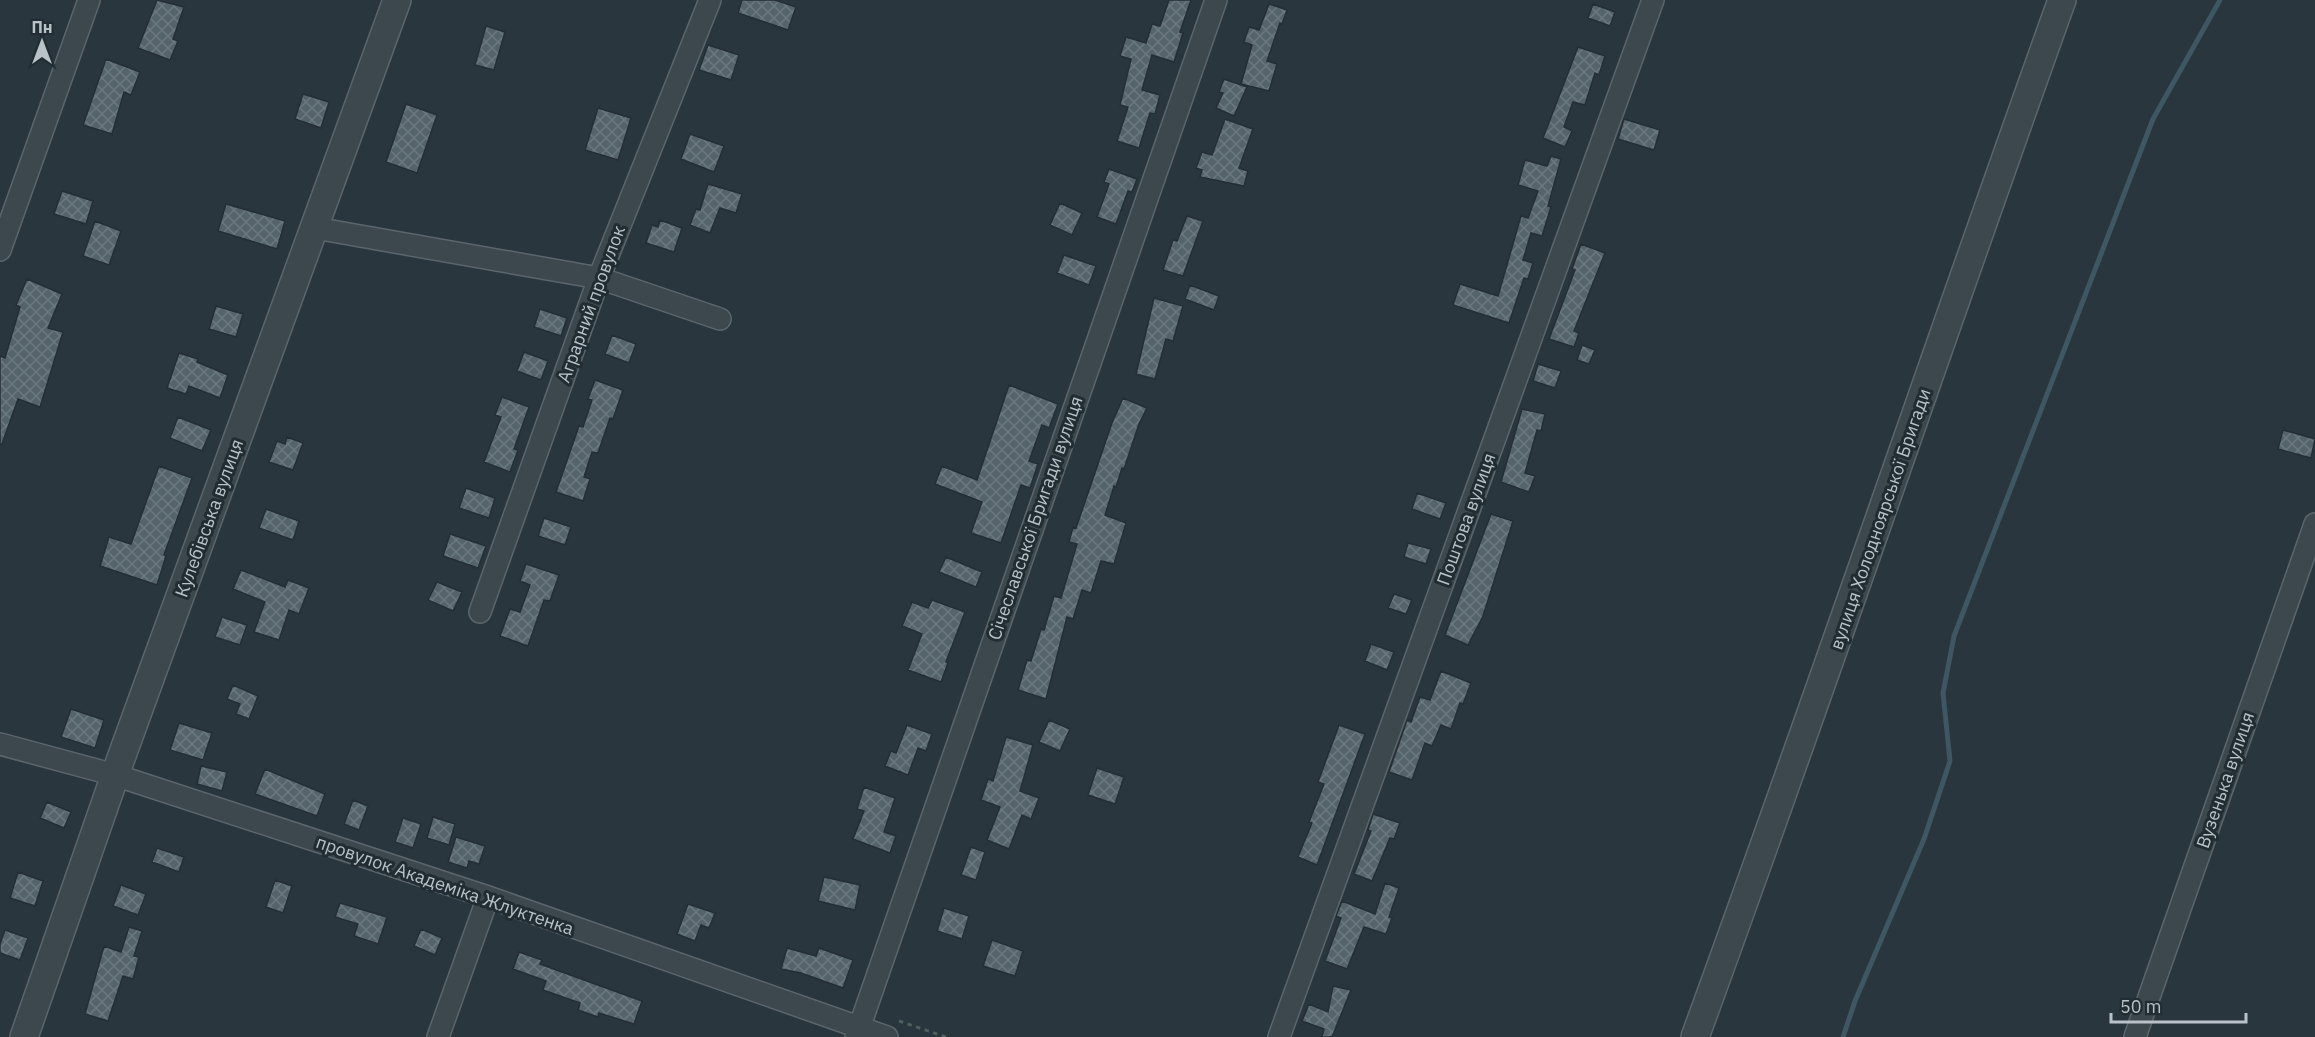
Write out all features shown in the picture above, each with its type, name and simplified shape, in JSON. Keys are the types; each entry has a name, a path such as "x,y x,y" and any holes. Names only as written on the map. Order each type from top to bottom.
{"street":[{"path":"0,250 88,0"},
{"name":"Кулебівська вулиця","path":"24,1037 115,776 397,0"},
{"name":"Аграрний провулок","path":"480,612 599,278 710,0"},
{"name":"Січеславської Бригади вулиця","path":"858,1032 1215,0"},
{"name":"Поштова вулиця","path":"1279,1037 1653,0"},
{"name":"вулиця Холодноярської Бригади","path":"1695,1037 1762,855 2062,0"},
{"path":"315,228 599,278 720,320"},
{"name":"Вузенька вулиця","path":"2134,1037 2315,524"},
{"name":"провулок Академіка Жлуктенка","path":"0,744 115,776 488,897 858,1032 887,1037"},
{"path":"438,1037 488,897"}],"building":[{"path":"157,0 184,7 173,39 178,41 170,60 138,48"},
{"path":"742,0 775,0 796,7 788,30 738,13"},
{"path":"1169,0 1191,0 1180,32 1183,33 1174,62 1152,55 1142,90 1160,95 1155,114 1150,113 1139,148 1117,141 1128,107 1120,105 1131,59 1120,56 1126,37 1146,43 1152,24 1160,26"},
{"path":"1269,4 1287,10 1267,61 1277,64 1269,91 1241,84 1252,45 1244,42 1249,27 1259,30"},
{"path":"1593,4 1615,12 1610,26 1588,18"},
{"path":"486,26 505,32 494,70 475,65"},
{"path":"708,45 739,55 731,80 699,70"},
{"path":"1578,47 1605,56 1599,75 1595,73 1585,105 1573,102 1564,127 1572,131 1565,147 1543,138"},
{"path":"106,59 140,72 131,95 124,92 112,134 83,125"},
{"path":"1224,79 1247,87 1234,116 1216,108 1223,93 1219,92"},
{"path":"303,94 329,102 321,128 295,119"},
{"path":"406,104 437,115 417,173 386,162"},
{"path":"598,108 631,118 618,160 585,150"},
{"path":"1225,119 1253,129 1239,168 1248,171 1244,186 1200,177 1202,170 1196,168 1202,152 1212,155"},
{"path":"1624,119 1660,130 1654,150 1618,139"},
{"path":"690,134 724,146 714,172 681,159"},
{"path":"1551,156 1561,159 1548,206 1551,207 1542,236 1531,233 1523,260 1533,263 1528,279 1524,278 1509,323 1453,305 1460,284 1498,296 1521,216 1528,218 1538,191 1518,185 1525,160 1547,166"},
{"path":"1109,169 1137,179 1132,192 1128,191 1116,224 1097,217 1109,184 1104,182"},
{"path":"708,184 742,194 736,213 720,208 710,233 690,225 696,209 700,210"},
{"path":"62,191 93,201 86,224 54,214"},
{"path":"1060,203 1082,213 1072,235 1050,225"},
{"path":"226,204 285,221 277,249 218,231"},
{"path":"1187,216 1203,221 1183,276 1163,270 1173,240 1177,241"},
{"path":"660,220 682,228 674,252 646,243 652,225 658,227"},
{"path":"95,221 121,231 109,265 83,256"},
{"path":"1581,244 1605,253 1574,331 1579,333 1574,347 1549,339 1575,270 1572,269"},
{"path":"1064,255 1096,266 1089,285 1057,273"},
{"path":"27,279 62,294 48,328 63,332 40,407 18,399 2,444 0,444 0,356 5,358 20,307 16,305"},
{"path":"1190,285 1219,296 1214,310 1185,299"},
{"path":"1154,298 1183,306 1173,341 1166,339 1155,379 1136,374"},
{"path":"216,306 243,314 236,337 209,329"},
{"path":"540,309 567,318 561,336 534,327"},
{"path":"612,335 636,344 629,363 605,354"},
{"path":"1582,345 1595,350 1589,364 1577,360"},
{"path":"524,352 548,361 541,380 517,371"},
{"path":"179,353 198,359 197,362 228,375 220,398 189,386 186,394 167,388"},
{"path":"1538,364 1561,371 1555,388 1533,381"},
{"path":"595,380 623,390 598,453 592,452 584,477 590,479 583,501 556,492 579,426 583,427 592,400 588,399"},
{"path":"1009,385 1058,404 1049,428 1042,425 1029,461 1038,464 1030,488 1021,485 1001,543 971,533 982,502 935,484 942,466 977,480"},
{"path":"502,397 529,407 514,449 518,450 510,472 484,462 501,417 495,415"},
{"path":"1123,398 1147,408 1139,424 1124,469 1122,468 1116,487 1114,486 1105,515 1126,523 1114,564 1101,561 1091,593 1082,590 1073,619 1067,617 1046,699 1018,690 1027,660 1031,661 1041,629 1044,630 1054,596 1061,598 1077,544 1069,542 1073,527 1076,528 1112,423"},
{"path":"1522,409 1545,414 1541,431 1537,430 1525,473 1535,476 1529,492 1501,482"},
{"path":"178,417 211,430 202,451 170,438"},
{"path":"2283,430 2315,439 2311,458 2278,449"},
{"path":"287,437 303,443 293,470 269,462 277,441 285,444"},
{"path":"159,466 192,478 164,555 166,556 157,585 100,566 109,537 131,544"},
{"path":"466,488 495,498 489,518 459,508"},
{"path":"1417,493 1446,503 1440,519 1412,509"},
{"path":"266,509 299,521 293,540 259,528"},
{"path":"1491,514 1513,521 1483,616 1468,645 1445,635"},
{"path":"544,518 571,527 565,545 538,536"},
{"path":"450,534 486,546 478,568 443,556"},
{"path":"1408,543 1431,549 1426,564 1404,557"},
{"path":"946,557 982,572 976,587 939,572"},
{"path":"526,564 559,575 550,601 544,600 528,646 500,636 510,609 520,612 530,585 520,581"},
{"path":"241,570 285,587 288,580 309,588 299,614 289,610 279,640 254,632 265,602 233,589"},
{"path":"437,582 462,592 453,611 428,600"},
{"path":"1394,594 1412,600 1406,614 1388,608"},
{"path":"932,600 965,612 941,682 908,670 922,634 902,626 912,602 928,608"},
{"path":"222,617 247,625 240,645 215,637"},
{"path":"1371,644 1394,652 1387,670 1365,661"},
{"path":"1441,671 1471,683 1463,704 1460,703 1451,729 1441,725 1432,746 1425,743 1412,780 1389,772 1407,720 1411,722 1420,697 1430,700"},
{"path":"233,685 258,696 249,719 236,714 240,704 227,699"},
{"path":"71,709 104,720 95,748 61,737"},
{"path":"1049,720 1070,729 1060,751 1039,742"},
{"path":"179,723 212,733 203,760 170,750"},
{"path":"907,725 932,734 926,751 918,748 908,775 885,766 891,751 896,753"},
{"path":"1339,725 1365,734 1317,865 1298,857 1312,823 1309,822 1324,784 1318,782"},
{"path":"1006,737 1033,745 1020,791 1039,798 1031,819 1022,815 1009,849 987,840 1000,807 981,800 988,779 993,781"},
{"path":"201,766 227,772 222,791 197,784"},
{"path":"1097,768 1124,777 1115,804 1088,795"},
{"path":"265,769 325,794 317,816 255,794"},
{"path":"864,787 895,798 884,832 896,836 890,853 853,839 864,811 857,809"},
{"path":"353,800 368,806 359,830 344,824"},
{"path":"47,802 71,812 64,828 40,818"},
{"path":"1373,814 1400,823 1394,839 1390,838 1372,881 1354,874 1371,831 1368,830"},
{"path":"433,817 455,824 449,845 427,838"},
{"path":"403,818 421,824 413,848 395,842"},
{"path":"456,837 485,846 479,864 469,861 467,868 448,862"},
{"path":"971,847 985,852 976,880 961,875"},
{"path":"157,848 184,857 179,872 152,862"},
{"path":"18,872 43,881 35,906 10,898"},
{"path":"824,877 860,885 855,910 818,901"},
{"path":"275,880 292,886 283,913 266,907"},
{"path":"1385,883 1399,888 1386,934 1364,927 1347,969 1325,961 1341,918 1336,916 1342,901 1375,914"},
{"path":"121,885 146,894 138,915 113,906"},
{"path":"340,903 387,917 378,944 354,936 358,924 335,917"},
{"path":"688,904 715,913 709,928 701,925 695,941 677,934"},
{"path":"944,908 969,916 962,939 937,931"},
{"path":"129,927 142,931 134,956 139,957 133,979 123,976 108,1021 85,1014 104,946 121,952"},
{"path":"421,929 442,938 435,955 414,946"},
{"path":"5,930 28,938 20,960 0,953 0,944"},
{"path":"992,940 1023,951 1015,976 983,966"},
{"path":"787,948 816,956 819,948 853,960 843,988 801,973 781,969"},
{"path":"519,952 542,960 540,964 642,1001 634,1024 599,1013 598,1017 578,1010 580,1003 543,990 546,981 513,969"},
{"path":"1333,986 1351,990 1332,1037 1322,1037 1324,1029 1302,1021 1309,1004 1328,1012"}],"waterway":[{"path":"1843,1037 1855,1001 1924,839 1950,761 1943,693 1954,636 2153,119 2220,0"}]}
